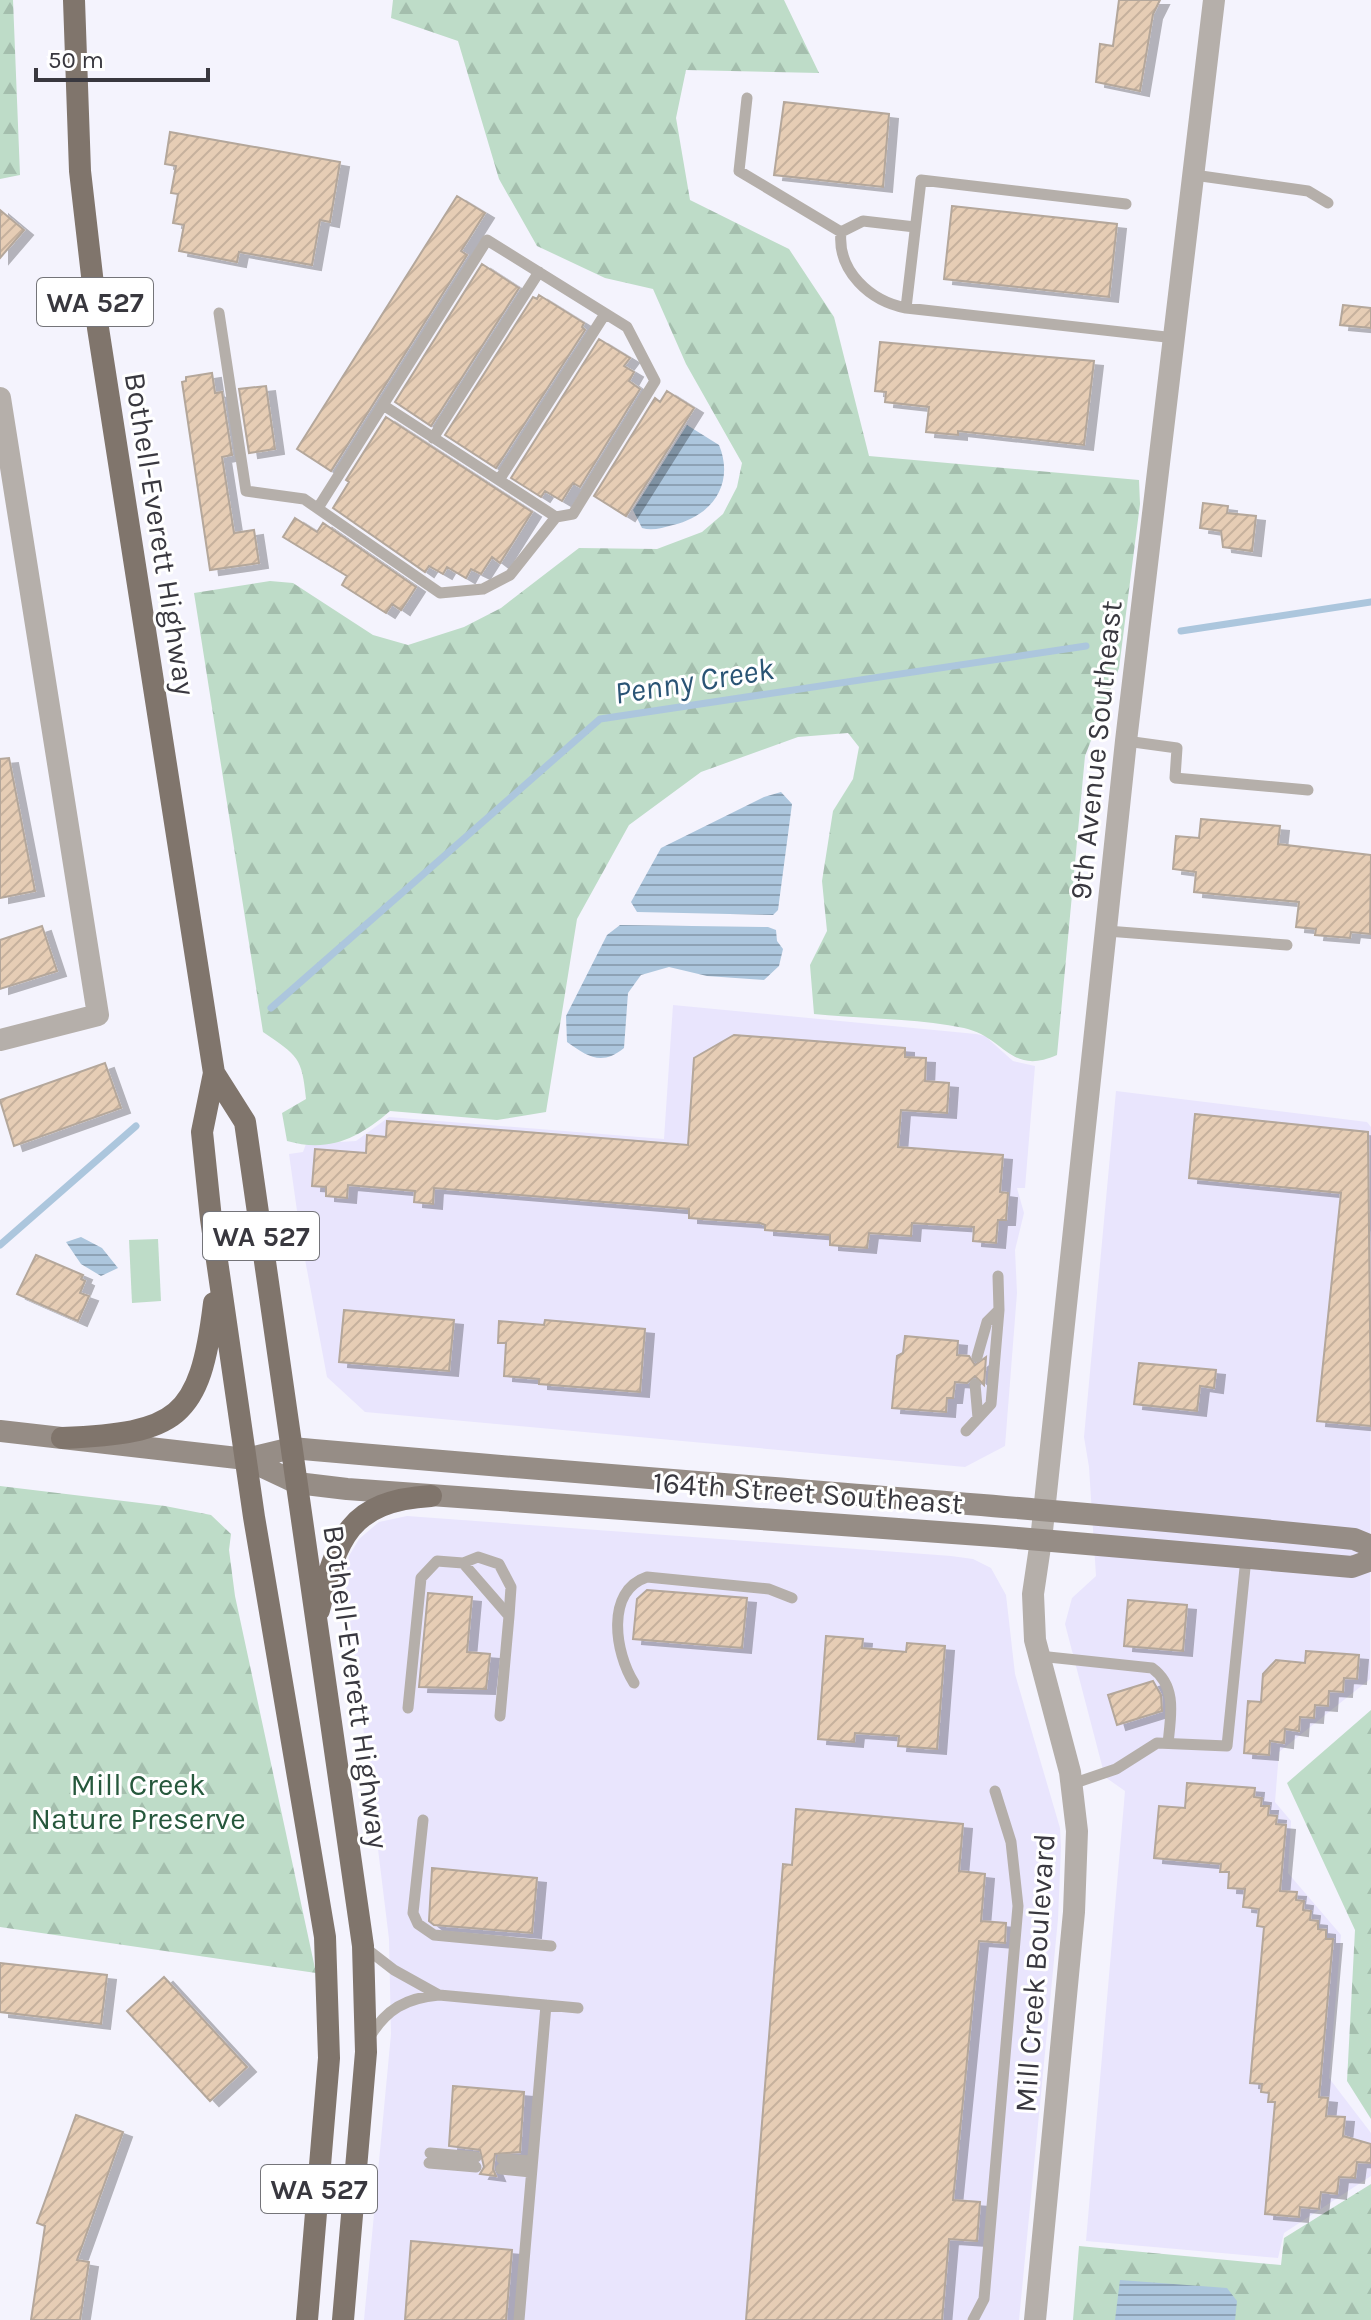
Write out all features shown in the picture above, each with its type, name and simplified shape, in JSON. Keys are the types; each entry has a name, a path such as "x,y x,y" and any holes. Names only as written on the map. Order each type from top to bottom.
{"main road":[{"name":"Bothell-Everett Highway","path":"74,0 80,171 98,328 214,1073 202,1132 218,1270 325,1937 329,2058 307,2320"},
{"name":"Bothell-Everett Highway","path":"214,1073 245,1122 363,1946 366,2052 343,2320"},
{"path":"62,1438 120,1436 144,1430 166,1422 190,1401 200,1381 211,1332 218,1270"},
{"path":"0,1431 246,1459"},
{"name":"164th Street Southeast","path":"246,1459 292,1448 811,1493 1045,1508 1354,1539 1371,1546"},
{"name":"164th Street Southeast","path":"246,1459 297,1483 431,1496 1041,1540 1352,1567 1371,1560"},
{"path":"316,1623 334,1556 347,1530 377,1505 401,1498 431,1496"},
{"path":"313,2258 322,2320"}],"street":[{"name":"9th Avenue Southeast","path":"1041,1540 1126,741 1214,0"},
{"path":"0,398 98,1015 0,1040"},
{"name":"Mill Creek Boulevard","path":"1035,2320 1074,1912 1077,1831 1072,1784 1038,1656 1033,1594 1041,1540"}],"lane":[{"path":"747,98 739,171 841,232"},
{"path":"1194,175 1308,191 1328,203"},
{"path":"906,308 921,180 1126,204"},
{"path":"841,232 863,221 915,227"},
{"path":"841,232 841,255 866,292 906,308 1175,338"},
{"path":"219,313 246,491 304,499 440,593 483,589 510,575 556,517 573,514 655,381 627,327 487,240 318,508"},
{"path":"433,438 539,272"},
{"path":"499,480 605,314"},
{"path":"383,405 556,517"},
{"path":"1126,741 1177,748 1175,778 1308,790"},
{"path":"1107,931 1287,945"},
{"path":"966,1431 991,1404 999,1310 998,1276"},
{"path":"977,1357 987,1322 999,1310"},
{"path":"975,1384 978,1418"},
{"path":"408,1708 421,1578 437,1561 463,1563 478,1557 499,1564 511,1587 500,1716"},
{"path":"1072,1784 1116,1769 1157,1743 1227,1746 1246,1558"},
{"path":"463,1563 509,1616"},
{"path":"634,1683 622,1664 618,1647 622,1597 636,1581 647,1577 769,1589 792,1598"},
{"path":"1038,1656 1152,1668 1164,1676 1172,1703 1168,1743"},
{"path":"973,2320 984,2299 1018,1906 1011,1842 995,1791"},
{"path":"423,1820 413,1913 425,1931 434,1935 551,1946"},
{"path":"363,1946 394,1970 439,1995"},
{"path":"366,2052 368,2040 385,2013 412,2000 439,1995 578,2008"},
{"path":"519,2320 546,2005"},
{"path":"429,2158 476,2162"},
{"path":"501,2164 531,2167"}],"shaded area":[{"path":"673,1005 976,1034 985,1036 1013,1061 1035,1066 1025,1188 1017,1188 1024,1213 1015,1250 1017,1293 1005,1446 965,1467 365,1412 327,1377 304,1254 289,1253 284,1222 298,1218 289,1154 303,1152 306,1144 356,1141 389,1117 664,1139"},
{"path":"1116,1091 1367,1122 1371,1127 1370,1679 1279,1752 1275,1802 1291,1821 1288,1873 1341,1935 1329,2078 1371,2133 1371,2176 1284,2233 1278,2258 1086,2241 1125,1791 1105,1777 1065,1624 1072,1598 1096,1576 1089,1467 1084,1437"},
{"path":"407,1516 951,1556 973,1559 991,1568 1006,1595 1015,1674 1060,1828 1061,1847 1058,1919 1019,2320 364,2320 391,2034 389,1939 345,1579 349,1556 359,1539 379,1522"}],"green space":[{"path":"0,0 13,0 20,175 0,179"},
{"path":"393,0 784,0 819,73 686,70 676,118 690,200 789,249 834,317 869,456 1139,480 1140,504 1119,668 1085,756 1057,1055 1028,1061 964,1028 908,1020 814,1014 810,965 827,931 822,881 833,811 853,779 859,747 848,733 798,737 701,772 629,825 577,919 546,1112 497,1120 390,1111 367,1129 343,1141 316,1145 287,1141 282,1113 306,1099 303,1074 291,1053 263,1032 194,593 270,581 293,583 373,635 408,645 464,627 501,608 579,548 657,549 702,532 723,514 737,487 742,463 686,364 653,289 605,278 537,246 499,179 458,41 391,18"},
{"path":"158,1239 161,1301 132,1303 129,1240"},
{"name":"Mill Creek Nature Preserve","path":"0,1486 165,1506 211,1515 231,1534 229,1550 235,1596 316,1973 0,1927"},
{"path":"1371,1710 1371,2119 1347,2081 1355,1930 1287,1783"},
{"path":"1371,2184 1371,2320 1073,2320 1079,2246 1281,2265 1284,2238"}],"water":[{"path":"687,425 719,445 723,459 722,485 709,506 687,521 653,529 642,528 633,510"},
{"path":"781,792 792,804 778,910 773,915 637,912 631,902 661,848 764,797"},
{"path":"620,925 768,927 776,930 777,941 783,949 779,966 764,980 707,976 669,967 641,975 628,993 624,1048 609,1057 595,1057 567,1042 566,1016 607,935"},
{"path":"81,1237 102,1248 118,1268 101,1276 81,1264 66,1242"},
{"path":"1120,2280 1227,2288 1237,2301 1235,2320 1115,2320"}],"building":[{"path":"1119,0 1160,0 1153,14 1140,91 1096,82 1100,44 1113,46"},
{"path":"784,102 889,114 883,187 774,175"},
{"path":"170,132 340,162 330,222 320,220 312,265 239,252 237,262 179,251 184,225 173,223 178,194 171,193 176,166 165,164"},
{"path":"457,196 485,213 461,251 467,255 331,471 297,449"},
{"path":"952,206 1117,224 1109,297 944,279"},
{"path":"0,210 24,230 0,258"},
{"path":"482,264 519,288 431,426 395,402"},
{"path":"539,295 584,323 582,327 585,330 496,468 445,435 533,297 537,299"},
{"path":"1343,305 1371,308 1371,328 1340,325"},
{"path":"599,339 630,358 624,366 634,372 629,381 640,389 580,487 573,483 562,501 545,491 541,497 511,478"},
{"path":"880,342 1094,361 1084,445 958,431 958,435 926,432 929,407 885,402 886,392 875,391"},
{"path":"212,373 215,393 222,392 232,455 222,457 234,533 254,530 259,563 210,570 182,382 186,381 186,377"},
{"path":"266,386 275,449 249,453 239,389"},
{"path":"667,391 694,408 626,516 594,496 655,398 660,402"},
{"path":"386,417 532,512 500,563 492,557 481,574 471,569 466,578 447,567 443,574 429,566 425,572 333,508 349,482 346,480"},
{"path":"1203,503 1228,506 1227,513 1256,516 1252,551 1223,547 1221,531 1200,528"},
{"path":"295,518 317,532 323,523 416,587 401,610 392,604 386,613 342,585 347,576 283,537"},
{"path":"9,758 35,891 0,898 0,759"},
{"path":"1201,819 1280,826 1278,844 1371,855 1370,934 1351,932 1350,938 1315,935 1316,929 1296,927 1299,902 1194,892 1196,872 1173,869 1176,836 1199,838"},
{"path":"42,926 57,971 0,989 0,940"},
{"path":"734,1035 905,1048 905,1057 926,1058 925,1081 949,1083 947,1113 901,1110 898,1147 1003,1155 1000,1192 1008,1193 1006,1220 998,1220 996,1243 973,1241 974,1227 912,1223 911,1236 869,1233 867,1248 830,1245 830,1235 765,1230 765,1225 760,1223 689,1218 689,1209 434,1188 433,1204 414,1202 415,1191 348,1185 347,1198 326,1196 326,1187 312,1186 315,1149 366,1153 367,1135 386,1137 387,1121 688,1145 694,1058"},
{"path":"105,1063 121,1108 14,1146 0,1100"},
{"path":"1195,1114 1368,1132 1371,1426 1317,1421 1341,1193 1189,1178"},
{"path":"36,1255 83,1275 81,1279 85,1281 80,1293 89,1296 78,1321 17,1294"},
{"path":"344,1310 454,1320 449,1371 339,1362"},
{"path":"545,1320 645,1329 640,1392 539,1384 539,1379 504,1376 506,1343 498,1343 499,1321 544,1325"},
{"path":"905,1336 958,1341 957,1355 969,1356 975,1365 986,1357 984,1385 975,1376 967,1383 955,1382 953,1398 947,1398 946,1412 892,1408 897,1356 903,1353"},
{"path":"1139,1363 1216,1370 1214,1388 1200,1386 1197,1411 1134,1404"},
{"path":"647,1590 747,1598 742,1648 633,1639 637,1599"},
{"path":"428,1593 472,1597 467,1652 490,1654 486,1689 419,1687"},
{"path":"1128,1600 1187,1605 1183,1651 1124,1646"},
{"path":"826,1636 863,1639 862,1648 906,1652 907,1643 945,1646 937,1749 898,1746 899,1736 855,1733 854,1742 818,1739"},
{"path":"1306,1651 1359,1655 1357,1679 1344,1678 1343,1692 1329,1691 1328,1706 1315,1705 1314,1718 1300,1717 1299,1731 1285,1729 1284,1743 1270,1741 1269,1755 1244,1753 1248,1701 1261,1702 1263,1674 1276,1660 1305,1663"},
{"path":"1153,1681 1161,1695 1162,1711 1117,1725 1108,1695"},
{"path":"1187,1783 1255,1788 1254,1797 1262,1798 1261,1806 1269,1806 1268,1815 1277,1816 1276,1824 1286,1825 1280,1891 1297,1892 1296,1900 1304,1901 1303,1910 1311,1911 1310,1920 1318,1921 1318,1929 1326,1930 1326,1939 1333,1939 1319,2097 1328,2098 1326,2116 1345,2117 1343,2136 1371,2144 1371,2163 1357,2162 1355,2178 1339,2177 1337,2194 1321,2192 1319,2209 1300,2207 1299,2217 1265,2214 1275,2102 1268,2102 1269,2093 1261,2092 1262,2084 1250,2083 1264,1927 1257,1926 1259,1909 1243,1907 1245,1889 1228,1888 1229,1872 1220,1872 1221,1864 1154,1858 1159,1806 1185,1808"},
{"path":"796,1809 963,1824 959,1871 985,1874 981,1921 1006,1923 1005,1943 979,1941 953,2200 980,2202 977,2241 949,2239 942,2320 746,2320 783,1864 792,1865"},
{"path":"432,1868 537,1878 532,1933 434,1925 429,1921"},
{"path":"0,1963 107,1975 101,2024 0,2012"},
{"path":"164,1977 247,2067 210,2101 127,2011"},
{"path":"453,2086 524,2092 520,2152 495,2154 493,2169 496,2176 480,2174 484,2167 480,2150 449,2146"},
{"path":"76,2115 123,2132 77,2260 89,2262 80,2320 31,2320 45,2226 37,2223"},
{"path":"411,2241 512,2250 506,2320 405,2320"}],"waterway":[{"name":"Penny Creek","path":"1181,631 1371,602"},
{"name":"Penny Creek","path":"271,1008 600,719 1086,646"},
{"name":"Penny Creek","path":"0,1245 136,1126"}]}
